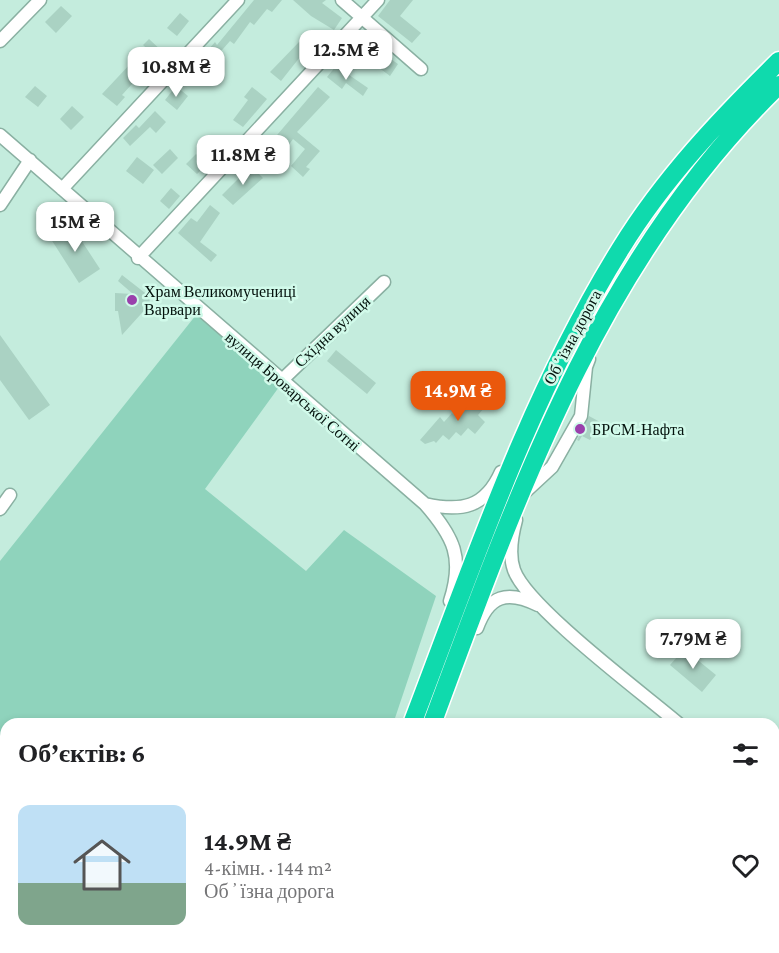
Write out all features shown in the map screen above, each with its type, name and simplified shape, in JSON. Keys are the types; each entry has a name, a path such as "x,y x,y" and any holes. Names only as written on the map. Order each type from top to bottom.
{"highway":[{"name":"Обʼїзна дорога","path":"413,718 501,491 550,376 584,311 622,246 660,193 737,102 779,61"},
{"name":"Обʼїзна дорога","path":"434,718 508,522 575,370 638,257 712,155 779,85"}],"street":[{"path":"0,41 40,0"},
{"path":"62,189 238,0"},
{"path":"342,0 421,69"},
{"path":"138,258 378,0"},
{"name":"вулиця Броварської Сотні","path":"0,135 138,258 425,504 448,533 458,570 413,718"},
{"path":"0,205 30,160"},
{"path":"508,522 527,488 552,467 580,416 586,367 620,302 638,257"},
{"name":"Східна вулиця","path":"281,381 384,282"},
{"path":"425,504 451,509 465,507 488,494 543,378 584,311"},
{"path":"533,463 515,525 512,561 518,578 542,608 672,718"},
{"path":"0,509 10,495"},
{"path":"443,718 481,616 487,607 495,600 516,597 542,608"}],"green space":[{"path":"200,310 279,387 205,489 306,571 344,530 436,596 395,718 0,718 0,561"}],"building":[{"path":"254,0 282,0 272,12 267,9 254,25 250,22 234,44 230,41 208,66 211,69 195,85 186,76 215,42 217,45"},
{"path":"293,0 326,0 322,3 342,18 334,30 311,16"},
{"path":"390,0 413,0 400,16 421,33 412,43 378,16"},
{"path":"61,6 72,16 56,33 45,22"},
{"path":"180,13 189,21 177,36 167,28"},
{"path":"149,39 164,53 158,59 143,45"},
{"path":"301,40 312,49 303,59 300,57 281,81 270,72"},
{"path":"379,51 398,64 390,76 378,67 381,62 374,56"},
{"path":"132,62 143,72 122,95 125,97 117,106 102,94"},
{"path":"336,66 368,88 363,96 346,83 342,89 327,77"},
{"path":"35,86 47,96 38,107 25,97"},
{"path":"176,86 188,96 177,110 165,100"},
{"path":"252,87 267,99 243,127 233,120 248,100 244,97"},
{"path":"318,87 330,97 297,132 320,151 306,167 310,169 303,177 291,166 305,149 293,139 273,167 260,155"},
{"path":"72,106 84,117 71,130 60,119"},
{"path":"155,111 166,122 156,133 150,127 130,146 123,138 136,125 139,128"},
{"path":"170,149 178,158 162,174 153,165"},
{"path":"196,154 207,164 197,174 186,164"},
{"path":"137,157 154,170 143,184 126,171"},
{"path":"251,166 263,178 233,205 222,195"},
{"path":"171,188 180,196 169,209 160,201"},
{"path":"210,205 220,213 200,242 217,255 211,262 178,233 191,218 197,222"},
{"path":"70,223 100,269 79,283 49,236"},
{"name":"Храм Великомучениці Варвари","path":"122,275 149,296 150,304 122,335 118,311 115,311 115,293 133,294 118,281"},
{"path":"0,335 50,405 29,420 0,380"},
{"path":"336,350 376,383 367,394 327,361"},
{"path":"481,393 490,401 478,415 485,422 475,434 468,428 461,436 456,432 449,440 443,435 436,443 434,441 425,444 420,440 440,417 444,422 452,413 457,417"},
{"path":"589,416 600,422 590,440 582,436 579,441 577,440"},
{"path":"684,649 716,675 702,692 670,665"}],"place":[{"name":"Храм Великомучениці Варвари","path":"132,300"},
{"name":"БРСМ-Нафта","path":"580,429"}]}
